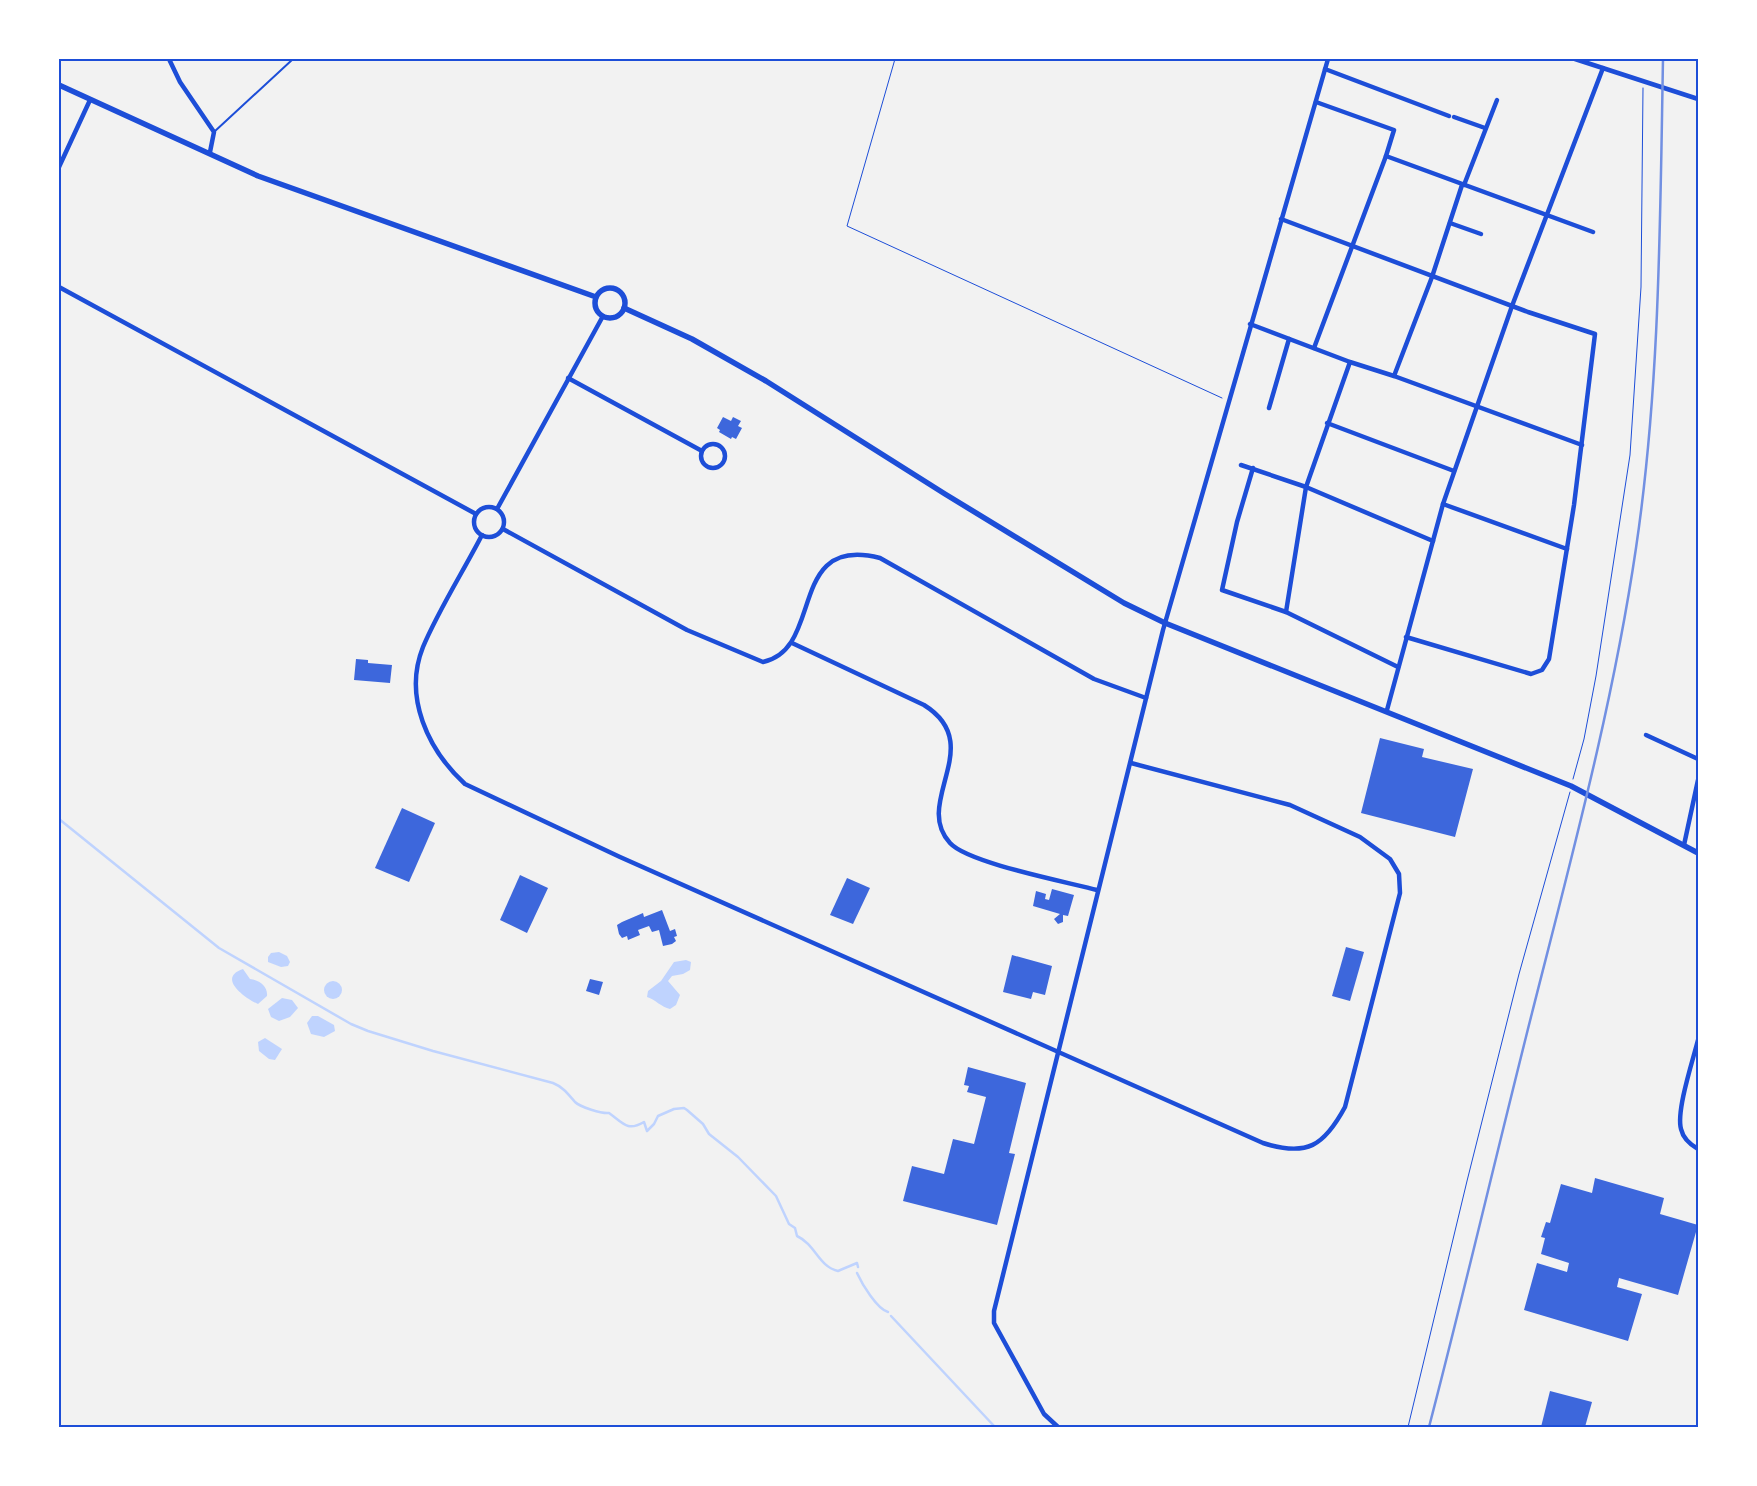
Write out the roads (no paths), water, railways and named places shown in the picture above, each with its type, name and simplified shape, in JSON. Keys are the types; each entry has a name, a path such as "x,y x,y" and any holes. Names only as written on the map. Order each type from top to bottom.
{"street":[{"path":"169,59 180,82 214,132 210,152"},
{"path":"1058,1427 1044,1414 994,1323 994,1311 1097,890 1131,763 1165,623 1328,59"},
{"path":"1575,59 1643,83 1698,99"},
{"path":"1386,710 1443,504 1454,471 1512,306 1603,68"},
{"path":"1325,69 1485,128"},
{"path":"59,85 210,152 258,176 596,297"},
{"path":"59,167 90,100"},
{"path":"1394,376 1432,277 1463,185 1498,100"},
{"path":"1314,348 1353,248 1394,130 1316,102"},
{"path":"1386,156 1593,232"},
{"path":"1281,219 1353,248 1594,334 1582,445 1549,659 1542,670 1531,674 1406,637"},
{"path":"1450,223 1481,234"},
{"path":"59,287 476,514"},
{"path":"614,288 622,293 625,303 624,308 615,317 603,316 596,308 596,297 603,289 614,288"},
{"path":"624,308 692,339 766,381 1124,603 1165,623 1386,710 1571,786 1698,853"},
{"path":"497,509 603,316"},
{"path":"1250,324 1582,445"},
{"path":"1269,408 1289,339"},
{"path":"1286,612 1306,487 1350,362"},
{"path":"568,378 702,451"},
{"path":"1327,423 1454,471"},
{"path":"707,445 717,445 723,450 724,460 717,467 708,467 702,461 702,451 707,445"},
{"path":"1241,465 1306,487 1433,541"},
{"path":"1253,468 1237,522 1222,590 1286,612 1398,667"},
{"path":"1443,504 1567,549"},
{"path":"486,507 497,509 504,518 503,529 496,536 482,535 474,525 476,514 486,507"},
{"path":"503,529 687,630 763,662 776,659 792,643 816,580 825,567 842,558 860,553 880,558 1094,679 1146,698"},
{"path":"482,535 423,648 418,669 416,694 426,733 449,769 465,784 628,860 1263,1143 1284,1150 1307,1149 1322,1140 1334,1128 1345,1107 1400,893 1399,874 1390,858 1360,837 1290,805 1131,763"},
{"path":"792,643 924,705 938,715 949,734 952,746 952,757 939,806 940,824 950,843 969,856 1097,890"},
{"path":"1646,735 1698,759"},
{"path":"1684,846 1698,780"},
{"path":"1698,1040 1680,1112 1681,1129 1690,1144 1698,1149"}],"lane":[{"path":"214,132 293,59"}],"water":[{"path":"279,952 287,956 290,962 288,966 281,967 268,962 268,957 271,953"},
{"path":"686,960 691,962 690,970 683,974 672,976 668,981 680,995 676,1005 670,1009 647,997 648,991 661,981 674,962"},
{"path":"243,969 250,979 260,982 266,989 267,996 258,1004 241,993 233,983 232,978 235,973"},
{"path":"333,981 339,984 342,990 339,996 333,999 327,996 324,990 327,984"},
{"path":"282,998 292,1000 298,1008 290,1017 279,1021 271,1017 268,1009"},
{"path":"312,1016 318,1016 334,1025 335,1031 324,1037 311,1034 307,1023"},
{"path":"265,1038 282,1049 275,1060 269,1059 259,1051 258,1042"}],"waterway":[{"path":"59,819 219,948 351,1024 433,1051 553,1083 563,1089 581,1106 609,1113 625,1125 633,1126 644,1122 647,1131 654,1124 658,1116 674,1109 684,1108 703,1124 709,1134 738,1157 776,1196 789,1224 795,1228 797,1236 809,1245 826,1265 838,1271 857,1263 858,1267"},
{"path":"857,1273 875,1301 888,1312"},
{"path":"891,1316 995,1427"}],"railway":[{"path":"1429,1427 1576,840 1616,665 1627,607 1644,487 1650,426 1657,304 1663,59"}]}
